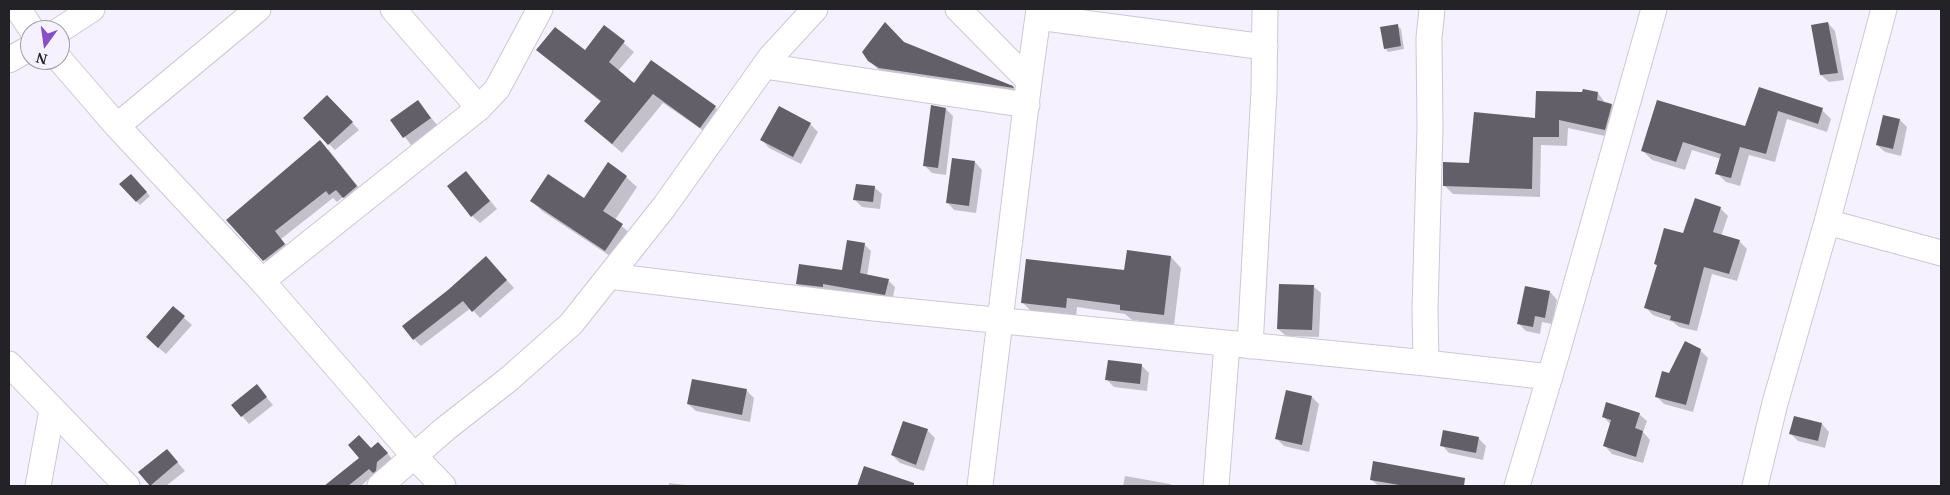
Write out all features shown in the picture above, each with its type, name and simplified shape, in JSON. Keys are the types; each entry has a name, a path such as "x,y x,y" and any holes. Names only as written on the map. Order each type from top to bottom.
{"street":[{"path":"18,9 25,20"},
{"path":"70,23 92,9"},
{"path":"117,126 258,9"},
{"path":"393,9 480,108"},
{"path":"262,280 480,108 497,89 540,9"},
{"path":"380,486 445,430 509,379 571,324 664,207 764,66 816,9"},
{"path":"958,9 1028,93"},
{"path":"1216,486 1238,345 1265,47 1265,9"},
{"path":"1426,363 1425,310 1430,128 1429,38 1432,9"},
{"path":"1517,486 1550,377 1654,9"},
{"path":"1755,486 1775,403 1827,222 1884,9"},
{"path":"980,486 1039,13 1265,47"},
{"path":"9,60 20,54"},
{"path":"764,66 1028,93"},
{"path":"69,70 117,126 262,280 415,457 443,486"},
{"path":"1827,222 1941,253"},
{"path":"609,276 1000,322 1426,363 1550,377"},
{"path":"9,364 127,486"},
{"path":"38,486 52,410"}],"building":[{"path":"885,22 904,42 1014,88 879,68 868,61 862,52"},
{"path":"1828,22 1838,73 1820,75 1811,25"},
{"path":"1398,24 1401,46 1384,49 1380,27"},
{"path":"604,25 625,41 609,62 634,83 651,60 716,106 700,128 653,94 612,144 584,121 601,101 536,50 555,27 585,50"},
{"path":"1759,87 1823,108 1818,124 1778,111 1766,154 1740,147 1731,178 1715,174 1721,154 1683,142 1676,162 1641,151 1657,100 1745,126"},
{"path":"1583,89 1598,92 1597,100 1612,104 1605,130 1559,120 1559,137 1533,137 1532,189 1443,186 1443,162 1469,163 1474,112 1535,118 1536,91 1582,92"},
{"path":"327,95 353,122 328,145 303,118"},
{"path":"418,100 431,118 403,138 390,120"},
{"path":"931,105 946,108 938,168 923,166"},
{"path":"779,106 811,123 793,157 760,140"},
{"path":"1883,115 1900,119 1893,149 1876,145"},
{"path":"320,140 357,186 343,198 336,190 329,195 326,191 275,231 285,244 263,261 226,220"},
{"path":"952,158 975,161 969,206 946,203"},
{"path":"608,162 627,176 603,211 623,224 605,251 530,201 548,174 584,198"},
{"path":"466,171 490,201 471,217 447,186"},
{"path":"131,174 147,192 136,202 119,184"},
{"path":"856,184 875,186 873,202 853,200"},
{"path":"1695,198 1721,207 1713,232 1740,240 1729,274 1704,267 1689,325 1670,320 1671,316 1644,308 1657,265 1654,264 1664,228 1683,233"},
{"path":"847,240 865,243 860,273 889,279 885,295 823,284 823,287 796,284 799,264 842,270"},
{"path":"1127,250 1171,256 1164,315 1120,310 1120,305 1067,298 1066,308 1021,303 1026,259 1124,270"},
{"path":"486,256 507,280 472,312 463,301 413,340 402,326 448,290"},
{"path":"1279,284 1314,285 1312,330 1277,329"},
{"path":"1525,286 1550,291 1545,318 1535,316 1533,327 1517,324"},
{"path":"173,306 185,316 158,348 146,337"},
{"path":"1685,341 1701,349 1686,405 1655,397 1662,371 1669,373"},
{"path":"1108,360 1142,364 1140,384 1105,380"},
{"path":"692,379 747,389 742,415 687,404"},
{"path":"257,384 267,397 241,417 231,405"},
{"path":"1286,390 1312,396 1302,445 1275,439"},
{"path":"1606,402 1640,413 1635,428 1643,431 1636,457 1603,446 1611,420 1602,417"},
{"path":"1794,416 1822,423 1818,441 1789,434"},
{"path":"903,421 928,429 916,465 891,455"},
{"path":"1443,430 1479,437 1476,453 1440,446"},
{"path":"359,435 371,448 378,442 388,453 377,462 376,471 373,473 369,469 348,486 324,486 359,458 348,445"},
{"path":"167,449 178,462 150,486 138,472"},
{"path":"1373,461 1465,478 1464,486 1405,486 1370,480"},
{"path":"864,466 914,483 914,486 857,486"}]}
